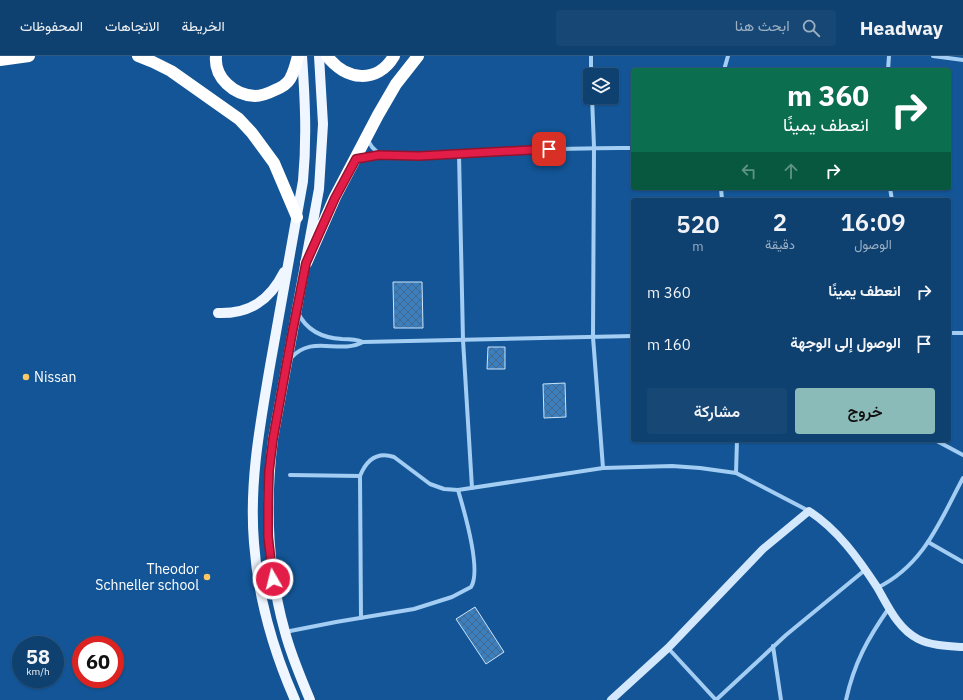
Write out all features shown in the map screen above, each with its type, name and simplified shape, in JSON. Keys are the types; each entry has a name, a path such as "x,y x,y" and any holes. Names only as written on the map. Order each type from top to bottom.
{"highway":[{"path":"0,60 29,56"},
{"path":"138,56 171,71 239,119 252,133 274,163 297,217"},
{"path":"216,56 218,71 224,81 233,90 244,95 256,96 268,94 289,80 296,67 298,56"},
{"path":"327,56 337,68 347,73 358,76 367,76 384,68 394,56"},
{"path":"306,263 335,198 396,84 418,56"}],"main road":[{"path":"295,700 277,656 264,610 258,577 252,509 254,467 260,418 303,181 306,152 306,117 302,56"},
{"path":"310,700 297,669 285,632 277,600 268,536 268,504 269,471 273,439 319,189 323,104 319,56"},
{"path":"218,313 241,311 258,304 274,289 289,262"},
{"path":"276,330 292,334"}],"street":[{"path":"591,56 591,68"},
{"path":"725,68 728,56"},
{"path":"888,68 889,56"},
{"path":"934,56 963,60"},
{"path":"592,104 594,147 593,337 603,468"},
{"path":"367,138 379,155"},
{"path":"356,159 379,155 419,156 594,147 631,148"},
{"path":"459,154 463,340 472,488"},
{"path":"297,310 304,324 317,334 363,342 631,336"},
{"path":"951,333 963,332"},
{"path":"286,366 295,354 307,347 316,345 350,346 363,342"},
{"path":"736,473 737,442"},
{"path":"939,442 963,455"},
{"path":"361,618 360,476 363,468 374,458 388,455 400,460 430,484 444,489 458,490 603,468 672,466 736,473 809,510 835,532 853,552 866,570 889,608 905,629 925,642 944,646 963,647"},
{"path":"290,475 360,476"},
{"path":"877,588 900,574 913,562 928,542 963,478"},
{"path":"285,632 430,605 452,597 471,587 475,578 470,539 467,519 458,490"},
{"path":"611,700 668,648 763,549 809,510"},
{"path":"928,542 963,562"},
{"path":"668,648 716,700 773,646 866,570"},
{"path":"846,700 852,675 864,648 889,608"},
{"path":"773,646 781,700"}],"building":[{"path":"393,282 422,282 423,328 394,328"},
{"path":"488,347 505,347 505,369 487,369"},
{"path":"565,383 566,417 544,418 543,384"},
{"path":"475,607 504,652 486,664 456,619"}],"place":[{"name":"Nissan","path":"26,377"},
{"name":"Theodor Schneller school","path":"207,577"}],"route":[{"path":"273,579 268,536 269,471 273,439 306,263 335,198 356,159 379,155 419,156 549,149"}]}
